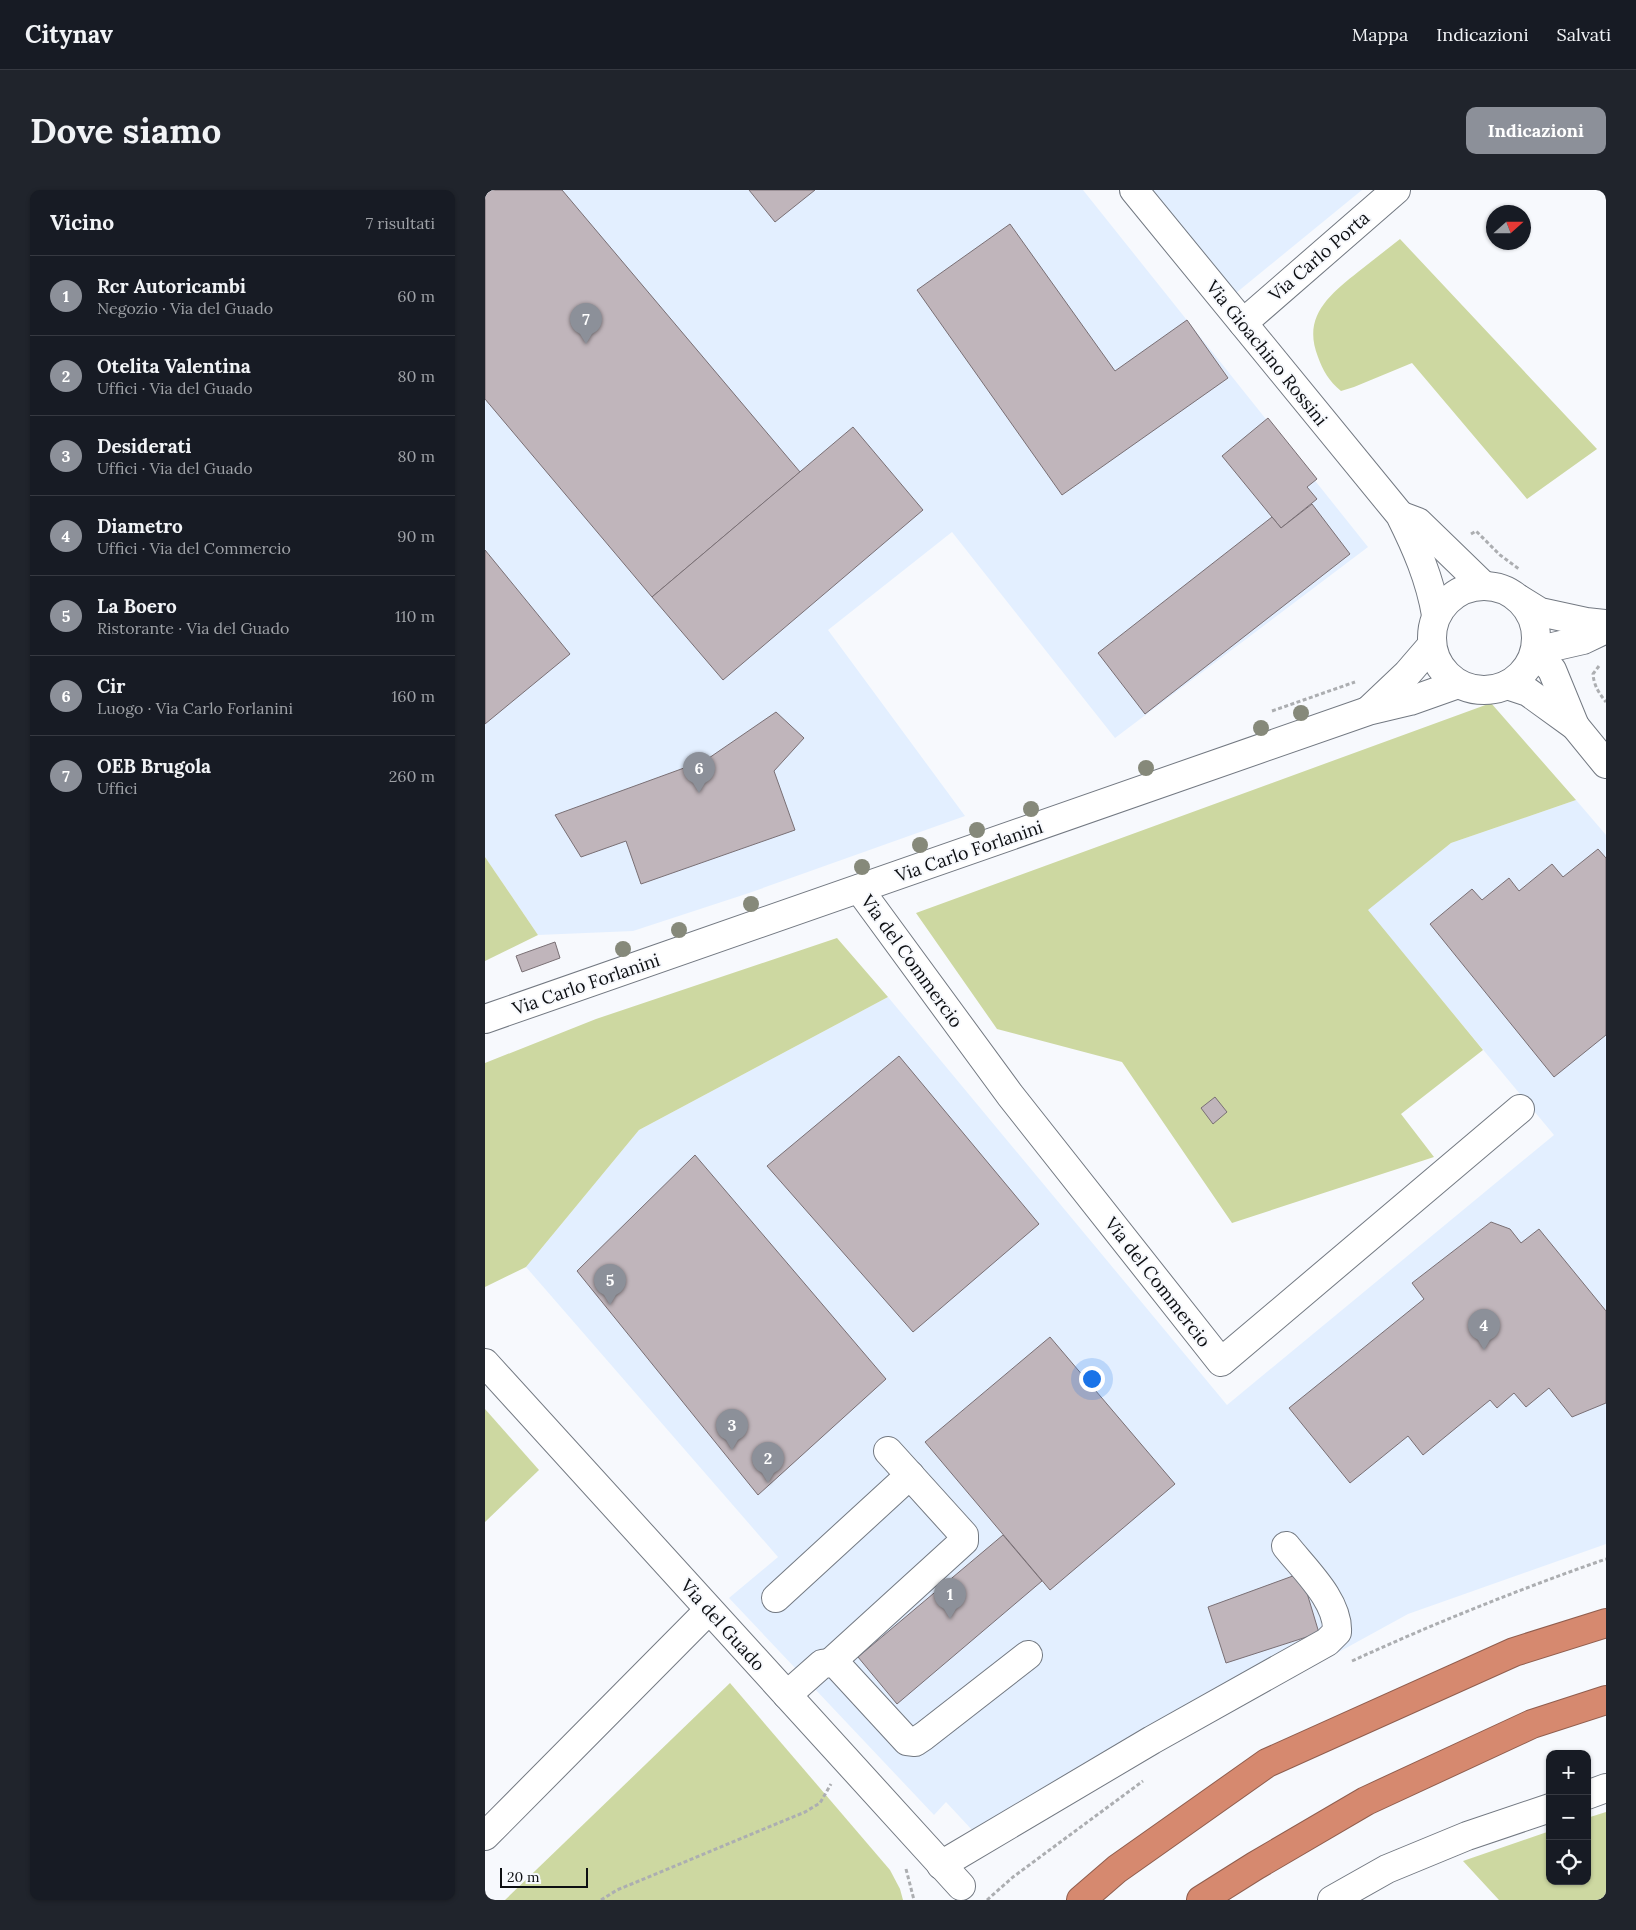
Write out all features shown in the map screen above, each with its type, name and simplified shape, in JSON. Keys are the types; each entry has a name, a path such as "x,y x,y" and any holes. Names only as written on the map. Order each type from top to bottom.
{"highway":[{"path":"1081,1900 1117,1869 1267,1763 1514,1652 1606,1623"},
{"path":"1201,1900 1366,1801 1532,1724 1606,1700"}],"street":[{"name":"Via Gioachino Rossini","path":"1134,190 1400,515 1417,548 1433,594 1436,615"},
{"name":"Via Carlo Porta","path":"1243,323 1396,190"},
{"name":"Via Gioachino Rossini","path":"1400,515 1418,522 1483,585"},
{"path":"1483,585 1496,587 1508,592 1522,586 1527,608 1536,628 1535,651 1529,665 1520,677 1507,686 1491,690 1474,690 1458,684 1448,677 1435,657 1432,645 1432,629 1436,615 1445,603 1455,593 1469,588 1483,585"},
{"path":"1522,586 1540,612 1585,622 1606,624"},
{"path":"1535,651 1583,640 1606,629"},
{"name":"Via Carlo Forlanini","path":"1368,711 1407,674 1432,645"},
{"path":"1535,651 1552,670 1575,726"},
{"name":"Via Carlo Forlanini","path":"485,1020 1368,711 1410,701 1458,684"},
{"path":"1507,686 1529,692 1575,726 1606,764"},
{"name":"Via del Commercio","path":"859,889 1010,1095 1221,1362 1520,1109"},
{"name":"Via del Guado","path":"485,1363 961,1886"},
{"path":"830,1663 961,1546 964,1541 964,1535 888,1451"},
{"path":"777,1598 910,1475"},
{"path":"941,1865 1152,1740 1327,1642 1337,1632 1338,1621 1324,1593 1286,1546"},
{"path":"485,1836 709,1610"},
{"path":"787,1695 822,1664 830,1663 837,1665 907,1741 915,1742 1028,1655"},
{"path":"1591,1794 1606,1788"},
{"path":"1332,1900 1387,1869 1467,1836 1546,1809"}],"path":[{"path":"1476,531 1500,555 1522,586"},
{"path":"1600,664 1593,674 1593,680 1596,690 1606,702"},
{"path":"1264,714 1358,681"},
{"path":"1345,1664 1413,1633 1543,1581 1606,1559"},
{"path":"601,1900 617,1890 805,1812 820,1803 845,1760"},
{"path":"986,1900 1013,1877 1145,1780"}],"shaded area":[{"path":"485,190 1083,190 1368,547 1115,738 952,532 828,630 965,816 749,893 633,931 538,935 485,857"},
{"path":"1152,190 1362,190 1236,293"},
{"path":"1576,800 1606,835 1606,1544 1408,1614 1177,1741 973,1831 946,1802 934,1815 729,1598 778,1557 526,1267 639,1130 888,997 1227,1405 1554,1135 1367,910 1451,843"}],"green space":[{"path":"1400,239 1597,449 1527,499 1412,363 1341,391 1330,380 1322,367 1314,343 1313,330 1321,308 1337,289"},
{"path":"1491,703 1576,800 1451,843 1368,910 1483,1050 1401,1114 1434,1157 1232,1223 1122,1062 997,1029 916,913"},
{"path":"485,857 538,935 485,961"},
{"path":"837,938 888,997 639,1130 526,1267 485,1287 485,1063 596,1019"},
{"path":"485,1409 539,1470 485,1522"},
{"path":"730,1683 890,1870 900,1889 903,1900 505,1900"},
{"path":"1606,1812 1606,1900 1499,1900 1463,1861 1546,1832 1546,1885 1591,1885 1591,1817"}],"building":[{"path":"485,190 562,190 800,472 652,597 485,399"},
{"path":"749,190 815,190 775,222"},
{"path":"1010,224 1115,371 1187,320 1228,378 1062,495 917,290"},
{"path":"1268,418 1317,479 1307,487 1317,499 1281,528 1222,456"},
{"path":"853,427 923,510 723,680 652,597"},
{"path":"1312,504 1350,554 1145,714 1098,653 1272,517 1281,528"},
{"path":"485,550 570,654 485,724"},
{"path":"776,712 804,738 774,771 795,830 641,884 626,841 581,857 555,815 706,760"},
{"path":"1598,849 1606,858 1606,1035 1554,1077 1430,924 1472,889 1482,900 1509,878 1519,891 1552,864 1563,877"},
{"path":"555,942 560,958 522,972 516,956"},
{"path":"899,1056 1039,1224 913,1332 767,1166"},
{"path":"1215,1097 1227,1112 1213,1124 1201,1108"},
{"path":"695,1155 886,1379 758,1495 577,1271"},
{"path":"1491,1222 1510,1229 1521,1243 1539,1229 1606,1311 1606,1403 1572,1417 1549,1388 1526,1407 1514,1393 1497,1408 1490,1400 1423,1455 1408,1436 1350,1483 1289,1408 1424,1299 1412,1283"},
{"path":"1050,1337 1175,1484 1050,1590 925,1442"},
{"path":"1003,1535 1042,1581 897,1704 858,1657"},
{"path":"1301,1573 1319,1633 1226,1663 1208,1607"}],"place":[{"name":"OEB Brugola","path":"586,344"},
{"name":"Cir","path":"699,793"},
{"name":"La Boero","path":"610,1305"},
{"name":"Diametro","path":"1484,1350"},
{"name":"Desiderati","path":"732,1450"},
{"name":"Otelita Valentina","path":"768,1483"},
{"name":"Rcr Autoricambi","path":"950,1619"}]}
